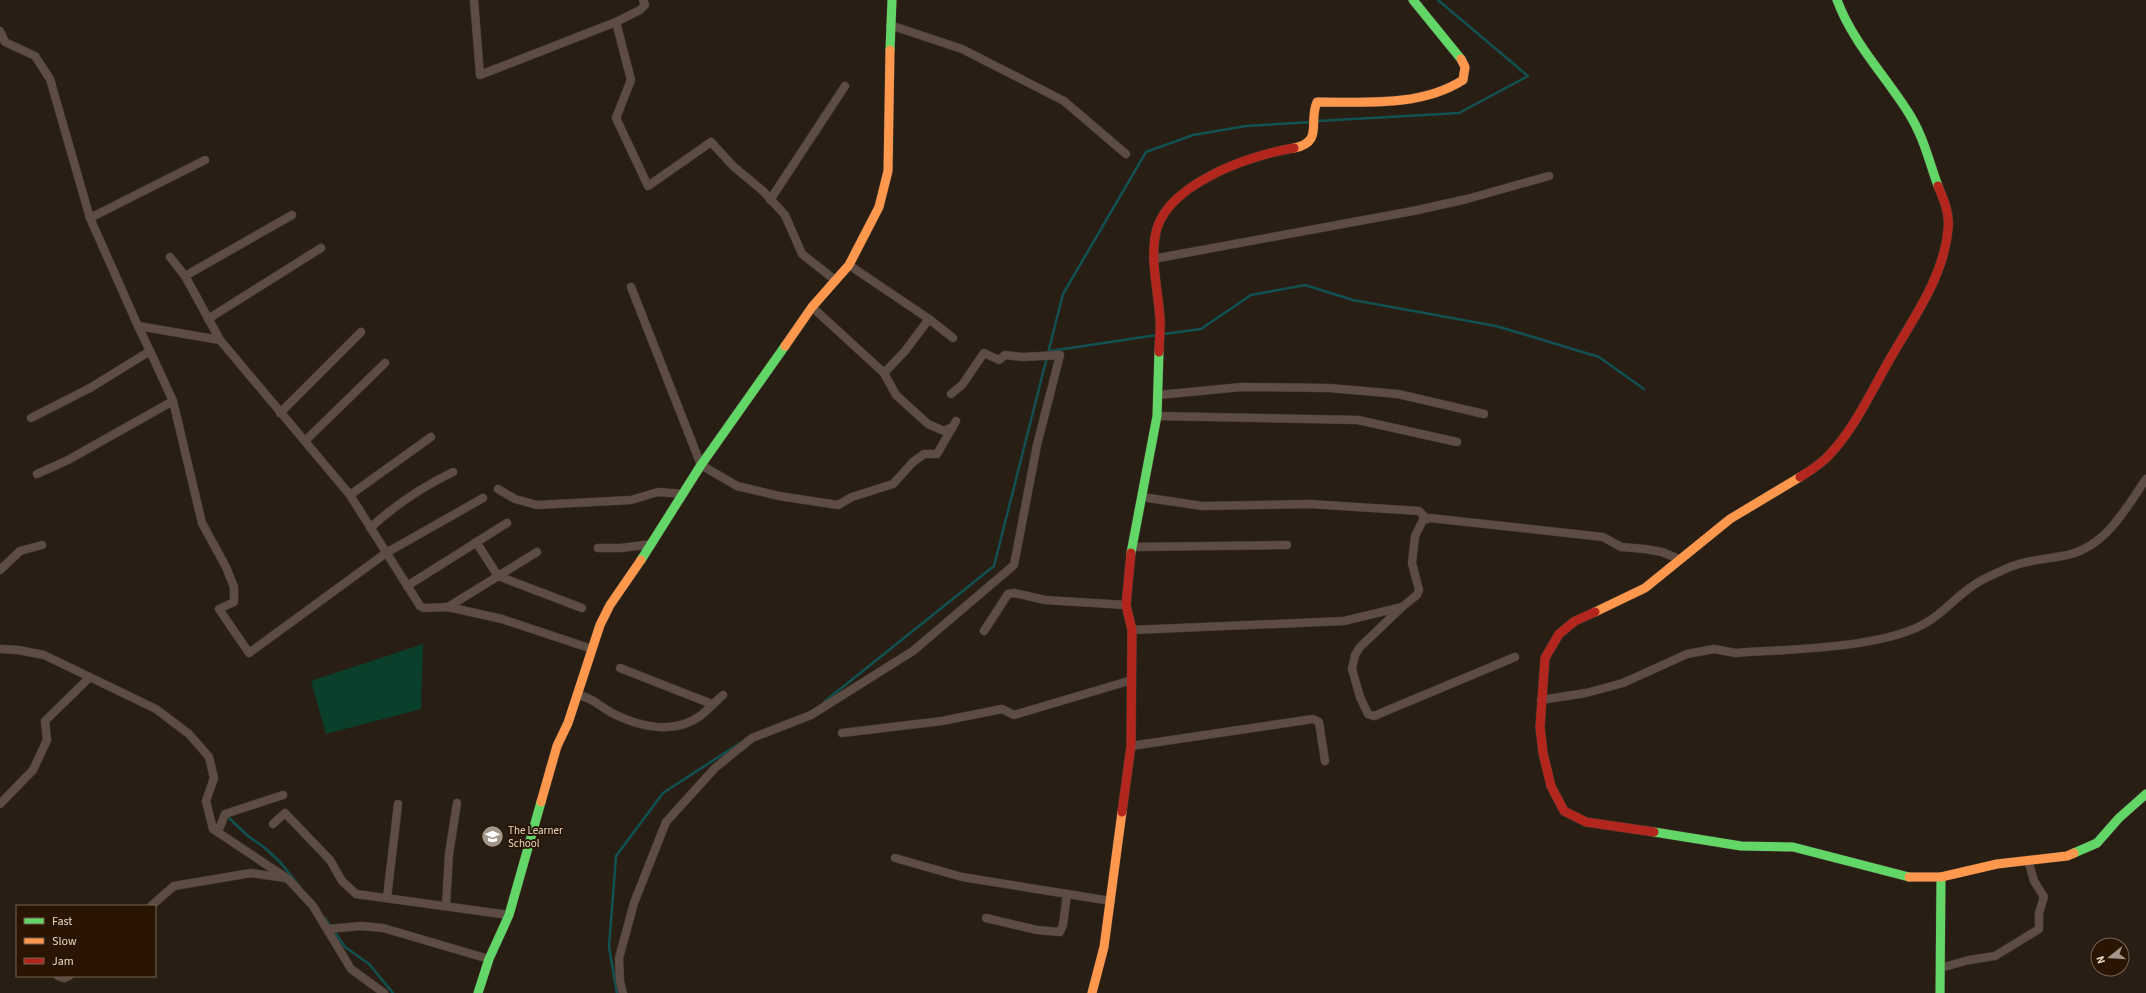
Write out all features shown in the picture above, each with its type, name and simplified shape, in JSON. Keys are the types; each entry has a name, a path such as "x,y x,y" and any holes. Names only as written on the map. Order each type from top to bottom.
{"street":[{"path":"474,0 480,75 616,22 640,10 645,5 643,0"},
{"path":"478,993 489,959 509,915 557,746 568,723 600,625 610,605 652,544 701,465 812,307 849,265 879,207 888,171 890,25 892,0"},
{"path":"1092,993 1102,960 1131,746 1132,630 1126,605 1133,547 1157,416 1160,320 1153,259 1155,236 1161,220 1182,195 1226,167 1270,152 1296,148 1307,144 1314,134 1314,109 1317,102 1394,102 1449,89 1463,80 1465,67 1461,58 1413,0"},
{"path":"1837,0 1852,37 1905,107 1932,163 1948,213 1948,233 1945,246 1915,316 1843,437 1830,456 1819,465 1730,519 1645,588 1615,604 1575,621 1559,634 1545,658 1541,700 1540,727 1542,753 1551,786 1564,811 1586,822 1741,846 1793,847 1849,860 1880,871 1909,877 1941,876 1997,864 2067,856 2097,843 2119,818 2146,794"},
{"path":"616,22 631,80 616,118 648,186 711,142 733,166 785,215 802,254 835,280"},
{"path":"890,25 962,49 1064,101 1126,154"},
{"path":"0,31 5,42 35,56 50,78 90,218 173,401 202,523 226,567 234,587 234,602 219,609 249,653 386,553 483,498"},
{"path":"770,200 845,86"},
{"path":"90,218 205,160"},
{"path":"1153,259 1413,211 1467,199 1549,176"},
{"path":"185,276 292,215"},
{"path":"208,319 321,248"},
{"path":"170,257 185,276 220,340 350,495 416,601 424,608 448,608 502,619 592,649"},
{"path":"849,265 929,319 953,338"},
{"path":"631,287 701,465 737,486 780,496 838,505 852,497 893,484 913,462 924,454 937,454 955,424 944,431 928,424 896,395 884,374 812,307"},
{"path":"884,374 906,351 929,319"},
{"path":"138,326 220,340"},
{"path":"280,413 361,332"},
{"path":"31,418 90,388 150,351"},
{"path":"623,993 620,982 619,958 634,903 666,822 715,768 752,738 810,715 913,651 1014,564 1037,445 1060,355 1024,357 1005,354 999,360 984,353 962,385 950,394"},
{"path":"306,441 384,363"},
{"path":"1158,396 1242,387 1329,388 1398,394 1484,414"},
{"path":"37,474 68,460 173,401"},
{"path":"1157,416 1358,420 1456,442"},
{"path":"350,495 431,437"},
{"path":"370,528 395,506 431,483 453,472"},
{"path":"1541,700 1592,692 1623,684 1687,654 1714,649 1736,653 1873,641 1908,630 1929,621 1974,584 2002,570 2034,560 2072,554 2102,538 2113,528 2146,479"},
{"path":"498,490 523,502 537,505 631,500 658,492 683,494"},
{"path":"1142,498 1202,506 1310,504 1419,512 1427,519"},
{"path":"1514,657 1374,716 1368,714 1360,697 1352,669 1354,655 1360,647 1402,607 1418,595 1420,590 1412,563 1415,536 1423,520 1448,518 1603,537 1621,547 1651,550 1679,559"},
{"path":"407,586 507,523"},
{"path":"476,542 498,576 582,608"},
{"path":"598,548 622,548 652,544"},
{"path":"0,570 20,551 42,545"},
{"path":"1133,547 1287,545"},
{"path":"448,608 537,552"},
{"path":"984,631 1008,594 1014,593 1052,601 1126,605"},
{"path":"1132,630 1344,621 1402,607"},
{"path":"0,649 18,650 44,655 156,709 189,734 209,757 214,778 206,801 213,829 288,879 312,906 351,969 384,993"},
{"path":"620,668 712,704"},
{"path":"0,804 32,770 47,740 45,721 89,678"},
{"path":"842,733 942,721 1002,709 1014,715 1132,680"},
{"path":"577,695 590,698 610,711 628,720 659,728 689,722 700,716 723,695"},
{"path":"1131,746 1313,719 1320,722 1325,761"},
{"path":"213,829 220,827 225,814 283,795"},
{"path":"446,906 449,854 457,803"},
{"path":"387,898 398,804"},
{"path":"273,824 285,813 330,860 342,881 356,894 509,915"},
{"path":"894,858 962,877 1111,901"},
{"path":"1940,968 1969,960 1995,956 2039,929 2039,913 2044,898 2034,881 2028,860"},
{"path":"152,905 174,886 206,879 251,872 288,879"},
{"path":"1940,993 1941,876"},
{"path":"986,918 1037,930 1060,932 1063,926 1067,894"},
{"path":"328,930 361,926 383,928 489,959"}],"green space":[{"path":"423,644 421,709 326,734 311,681"}],"waterway":[{"path":"1318,121 1459,113 1528,76 1438,0"},
{"path":"824,702 994,566 1063,294 1146,152 1193,135 1246,126 1311,122"},
{"path":"1164,334 1201,329 1251,295 1305,285 1353,300 1496,326 1599,357 1644,389"},
{"path":"1050,351 1157,335"},
{"path":"617,993 609,947 616,856 663,793 743,741"},
{"path":"229,818 248,836 265,848 280,862 301,888"},
{"path":"325,918 345,947 369,964 393,993"}],"traffic: fast":[{"path":"890,50 892,0"},
{"path":"1413,0 1461,59"},
{"path":"1837,0 1851,30 1899,98 1913,121 1922,139 1938,186"},
{"path":"641,560 701,465 785,346"},
{"path":"1131,553 1157,416 1159,352"},
{"path":"2074,853 2097,843 2119,818 2146,794"},
{"path":"478,993 489,959 509,915 541,802"},
{"path":"1654,832 1741,846 1793,847 1909,877"},
{"path":"1940,993 1941,877"}],"traffic: slow":[{"path":"785,346 812,307 849,265 879,207 888,171 890,50"},
{"path":"1294,148 1303,145 1309,141 1312,136 1317,102 1392,101 1429,95 1447,89 1463,80 1465,67 1461,59"},
{"path":"1595,612 1645,588 1730,519 1800,477"},
{"path":"541,802 557,746 568,723 600,625 610,605 641,560"},
{"path":"1092,993 1104,947 1122,812"},
{"path":"1909,877 1941,877 1997,864 2067,856 2074,853"}],"traffic: jam":[{"path":"1159,352 1160,322 1155,278 1154,247 1155,237 1161,219 1173,202 1190,188 1211,176 1255,158 1294,148"},
{"path":"1800,477 1828,457 1847,433 1915,317 1933,283 1940,266 1948,229 1946,207 1938,186"},
{"path":"1122,812 1131,746 1132,630 1126,605 1131,553"},
{"path":"1595,612 1575,621 1559,634 1545,658 1540,727 1543,753 1551,786 1564,811 1586,822 1654,832"}],"place":[{"name":"The Learner School","path":"493,836"}]}
